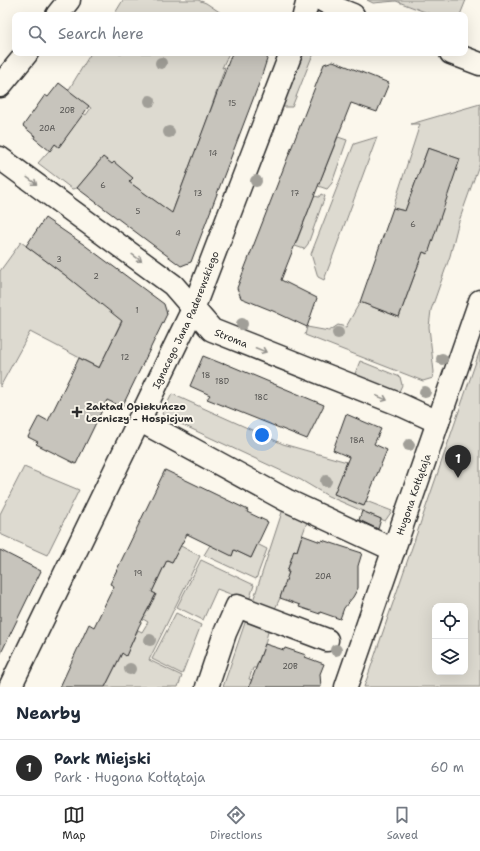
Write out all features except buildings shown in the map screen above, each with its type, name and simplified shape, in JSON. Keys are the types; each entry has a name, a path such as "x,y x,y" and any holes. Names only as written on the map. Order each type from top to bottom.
{"street":[{"path":"59,12 69,0"},
{"path":"305,12 308,0"},
{"path":"322,0 346,12"},
{"path":"0,86 25,56"},
{"name":"Ignacego Jana Paderewskiego","path":"10,687 193,309 290,56"},
{"path":"459,56 480,64"},
{"name":"Stroma","path":"0,158 173,285 212,330 401,405 438,422"},
{"name":"Hugona Kołłątaja","path":"346,687 480,301"},
{"path":"140,420 286,500 394,550"},
{"path":"207,687 225,633 237,606 327,640"}],"shaded area":[{"path":"123,0 198,0 206,3 220,12 116,12"},
{"path":"367,0 466,0 461,12 425,12 396,1 373,3"},
{"path":"89,56 228,56 222,68 225,67 205,126 175,205 172,218 170,212 129,182 103,157 77,188 72,189 38,163 55,144 59,147 83,113 86,115 91,108 68,91"},
{"path":"303,56 313,56 292,107 282,107"},
{"path":"480,104 480,162 458,224 450,256 431,310 429,327 434,372 433,378 423,381 305,335 307,327 329,331 338,325 346,327 360,302 399,317 423,252 427,254 459,159 428,148 405,211 393,208 420,124 411,124"},
{"path":"338,137 347,140 332,183 327,189 318,186"},
{"path":"377,137 324,280 318,277 311,254 354,144"},
{"path":"321,194 325,196 308,244 304,249 295,246 314,196 319,197"},
{"path":"21,242 123,318 99,368 30,332 0,387 0,271"},
{"path":"480,350 480,687 364,687"},
{"path":"360,361 400,377 402,385 398,394 354,376"},
{"path":"172,394 283,444 347,462 335,494 363,506 366,501 392,511 385,521 328,496 301,480 166,417 162,414"},
{"path":"24,467 79,490 47,555 0,534 0,514"},
{"path":"286,500 311,511 293,561 291,560 287,571 289,572 274,611 252,604"},
{"path":"175,543 200,556 149,660 182,676 178,687 105,687 122,653 126,655 138,630 142,632 148,622 143,619 156,595 152,592 167,560 172,562 179,548"},
{"path":"257,544 267,549 256,579 204,555 210,545 232,555 234,550 251,558"},
{"path":"201,560 254,585 249,601 217,589 203,620 177,607"},
{"path":"249,611 271,619 265,644 256,668 253,668 249,679 252,680 249,687 223,687"},
{"path":"176,613 201,625 182,674 152,659"}],"place":[{"name":"Zakład Opiekuńczo Lecniczy - Hospicjum","path":"77,412"},
{"name":"Park Miejski","path":"458,478"}]}
